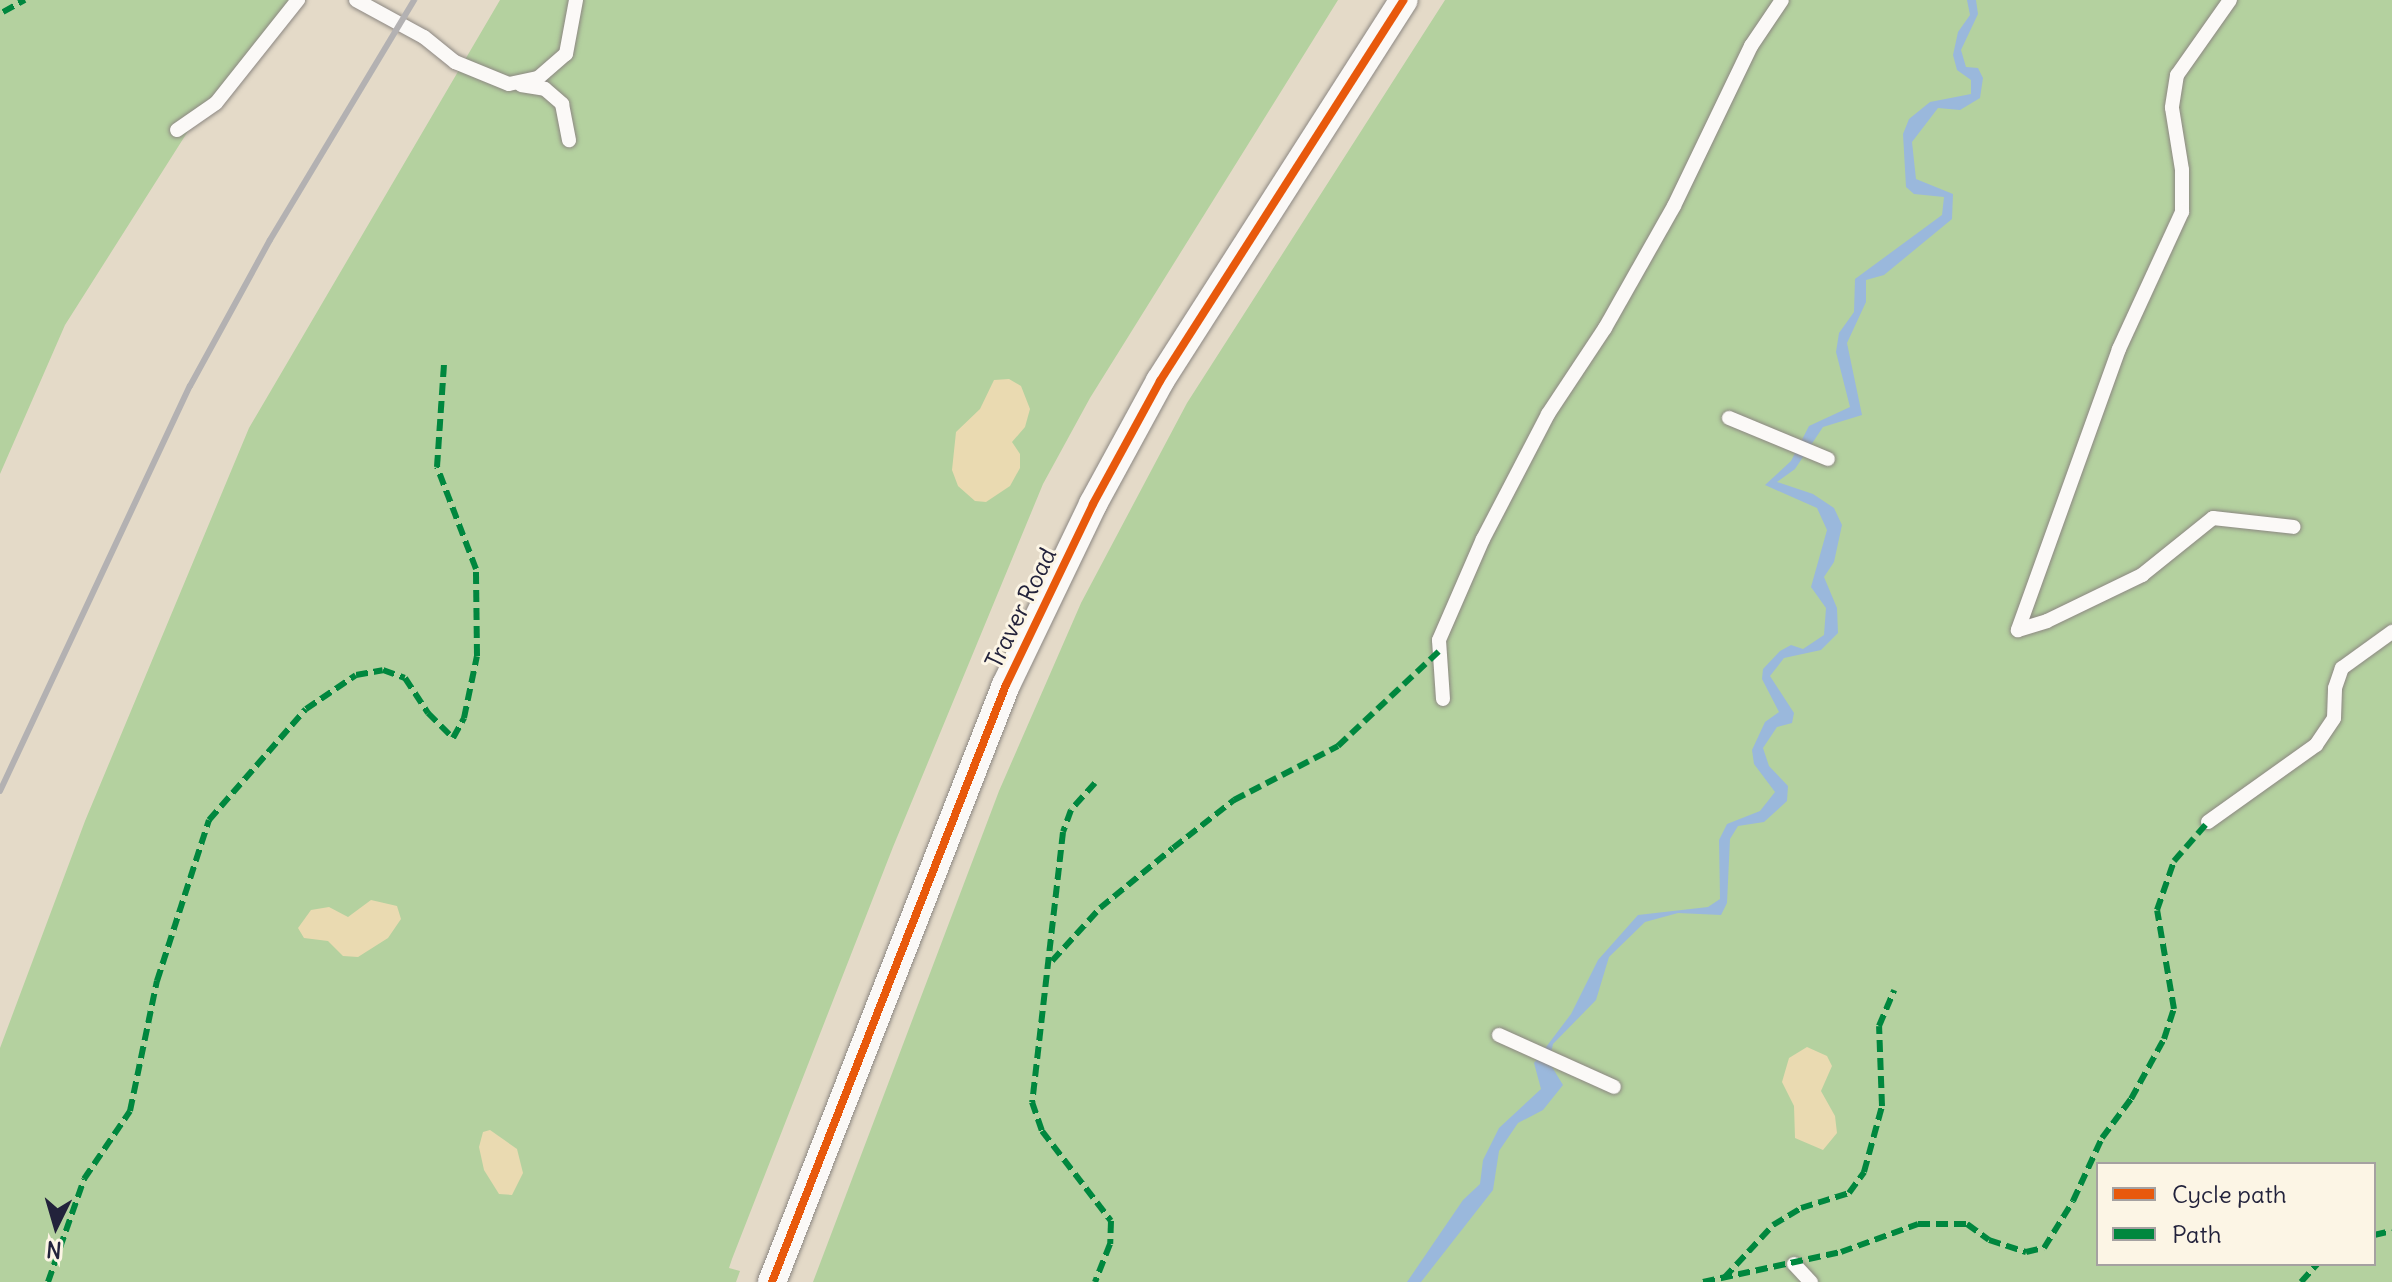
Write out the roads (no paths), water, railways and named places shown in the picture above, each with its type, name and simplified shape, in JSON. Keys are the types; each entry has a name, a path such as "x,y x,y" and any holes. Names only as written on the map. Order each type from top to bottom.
{"street":[{"name":"Traver Road","path":"772,1282 1006,685 1093,504 1160,381 1404,0"}],"lane":[{"path":"177,130 216,103 298,0"},
{"path":"356,0 424,37 455,62 509,84 545,89 562,104 569,140"},
{"path":"509,84 538,78 566,54 576,0"},
{"path":"1443,699 1439,640 1483,539 1548,414 1605,328 1674,206 1751,46 1782,0"},
{"path":"2228,2 2177,75 2172,108 2182,170 2182,212 2119,349 2018,630 2047,621 2142,575 2213,518 2294,527"},
{"path":"1729,418 1828,459"},
{"path":"2208,822 2302,757 2334,718 2335,688 2342,668 2392,632"},
{"path":"1499,1035 1614,1087"},
{"path":"1794,1264 1811,1282"}],"water":[{"path":"1967,0 1976,0 1978,14 1961,50 1966,67 1978,68 1983,78 1980,98 1960,110 1938,108 1912,142 1916,179 1953,194 1952,219 1884,275 1866,280 1866,302 1847,343 1862,415 1823,427 1795,469 1777,482 1813,494 1834,508 1842,525 1834,562 1824,577 1837,608 1838,633 1821,650 1784,658 1770,676 1794,713 1792,723 1777,727 1763,748 1769,766 1788,786 1787,801 1764,822 1738,826 1730,839 1727,903 1721,915 1678,913 1645,922 1609,957 1596,1000 1553,1044 1549,1062 1563,1085 1543,1110 1518,1123 1499,1151 1493,1190 1421,1282 1407,1282 1463,1200 1480,1184 1483,1160 1499,1128 1541,1089 1534,1063 1571,1014 1598,960 1638,915 1708,907 1720,899 1719,840 1727,824 1760,811 1775,792 1754,764 1752,750 1765,722 1779,712 1762,679 1763,669 1780,651 1791,645 1803,649 1824,635 1826,608 1811,587 1827,530 1817,508 1765,485 1791,461 1809,426 1850,407 1836,352 1839,333 1854,312 1855,279 1942,215 1944,197 1914,194 1906,187 1903,134 1909,119 1930,102 1971,94 1971,80 1957,70 1953,55 1958,32 1970,15"}],"railway":[{"path":"0,791 190,386 270,240 414,0"}]}
